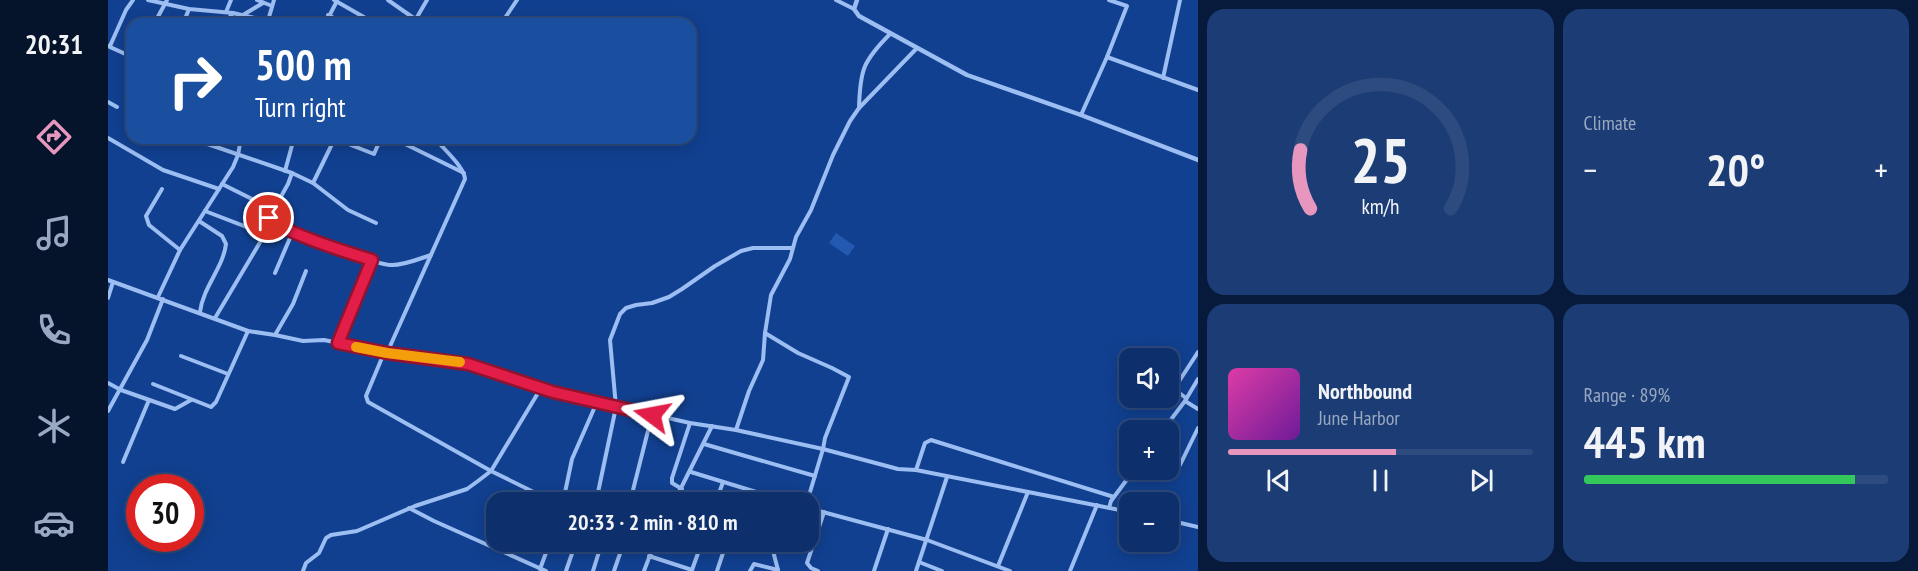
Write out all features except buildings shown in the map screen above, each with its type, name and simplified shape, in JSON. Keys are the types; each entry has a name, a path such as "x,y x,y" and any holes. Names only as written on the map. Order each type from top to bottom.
{"street":[{"path":"126,54 109,46 126,10 134,0"},
{"path":"148,0 177,2 189,9 226,12 250,18"},
{"path":"226,12 231,0"},
{"path":"257,0 272,6"},
{"path":"268,18 274,0"},
{"path":"388,0 409,18"},
{"path":"416,18 427,0"},
{"path":"505,18 517,0"},
{"path":"836,0 854,9 859,16 890,34 967,75 1081,115 1198,160"},
{"path":"854,9 857,0"},
{"path":"1109,0 1127,6"},
{"path":"1081,115 1129,0"},
{"path":"1163,78 1180,0"},
{"path":"327,18 336,1 366,18"},
{"path":"157,18 166,2"},
{"path":"242,16 263,3"},
{"path":"185,18 189,9"},
{"path":"229,18 232,14"},
{"path":"328,15 334,18"},
{"path":"859,108 859,83 863,66 873,50 890,34"},
{"path":"736,430 749,391 763,360 771,295 790,259 792,248 811,210 833,155 859,108 917,48"},
{"path":"1107,57 1198,90"},
{"path":"108,103 117,106"},
{"path":"108,138 163,170 219,189"},
{"path":"207,144 292,173 313,183 348,210 376,223"},
{"path":"158,297 180,250 206,211 238,155 240,144"},
{"path":"285,171 292,144"},
{"path":"313,183 332,144"},
{"path":"350,144 374,154 380,144"},
{"path":"404,144 465,173"},
{"path":"440,144 465,173 463,188 366,396 368,402 491,471 534,492"},
{"path":"215,318 265,234 269,218 292,173"},
{"path":"222,184 274,210"},
{"path":"162,189 146,216 149,225 180,250"},
{"path":"206,211 265,234"},
{"path":"270,219 292,231 389,265 431,255"},
{"path":"199,221 222,236 226,244 205,292 200,313"},
{"path":"275,273 292,231"},
{"path":"598,492 616,407 610,340 616,322 626,308 669,297 741,251 760,248 792,248"},
{"path":"338,343 372,260"},
{"path":"275,335 293,304 306,271"},
{"path":"108,298 110,281 248,331 303,341 324,340 386,353 468,364 541,388 616,407 823,448 898,469 916,470 1119,510"},
{"path":"108,411 147,340 163,299"},
{"path":"153,384 211,407 216,402 248,331"},
{"path":"765,333 798,353 849,377 825,438 810,492"},
{"path":"1198,352 1174,389 1198,409"},
{"path":"181,356 228,374"},
{"path":"1171,420 1198,379"},
{"path":"108,383 121,390 175,409 191,399"},
{"path":"303,571 310,559 317,555 326,538 331,535 357,531 410,508 467,489 491,471 541,388"},
{"path":"123,462 149,400"},
{"path":"565,492 572,459 597,402"},
{"path":"633,492 652,415"},
{"path":"682,489 672,483 672,478 690,423"},
{"path":"680,492 712,426"},
{"path":"1179,465 1198,428"},
{"path":"916,470 926,443 931,440 1114,497"},
{"path":"704,444 815,476"},
{"path":"691,472 755,492"},
{"path":"916,571 947,477"},
{"path":"1109,508 1127,480"},
{"path":"720,492 723,482"},
{"path":"998,566 1028,492"},
{"path":"1070,571 1097,506"},
{"path":"410,508 546,571"},
{"path":"819,511 927,540 1010,571"},
{"path":"818,571 808,566 807,563 824,512"},
{"path":"1179,523 1198,527"},
{"path":"874,571 888,529"},
{"path":"540,570 546,552"},
{"path":"566,571 573,552"},
{"path":"592,571 599,552"},
{"path":"614,571 621,552"},
{"path":"646,552 692,570 698,552"},
{"path":"717,571 723,552"},
{"path":"773,552 778,571"},
{"path":"644,571 650,554"},
{"path":"919,561 942,571"},
{"path":"750,571 754,564 778,571"}],"shaded area":[{"path":"836,233 855,246 848,256 829,243"}],"slow traffic":[{"path":"356,347 460,362"}],"route":[{"path":"269,218 301,235 372,260 338,343 387,353 468,364 553,392 652,415"}]}
